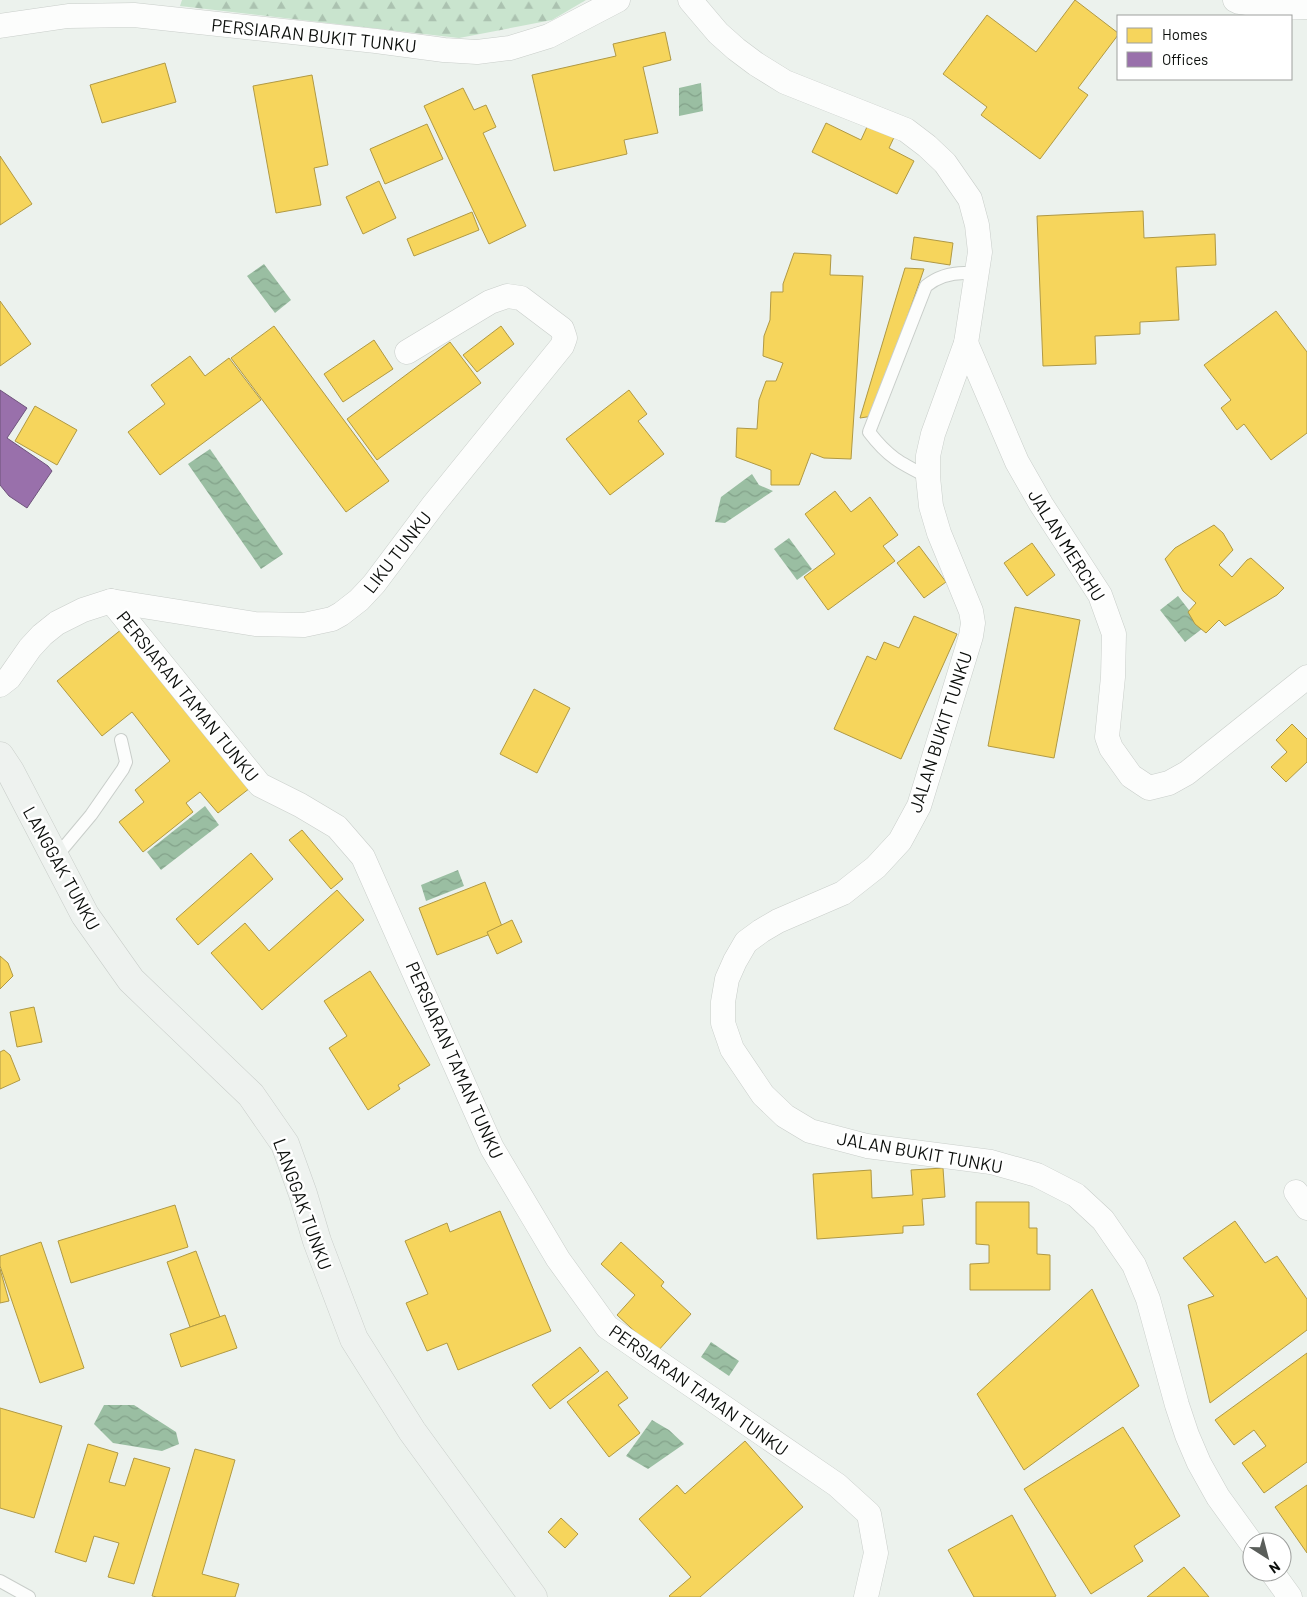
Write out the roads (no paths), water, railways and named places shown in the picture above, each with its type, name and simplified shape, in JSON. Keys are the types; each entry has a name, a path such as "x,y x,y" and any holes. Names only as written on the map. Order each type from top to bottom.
{"street":[{"name":"PERSIARAN BUKIT TUNKU","path":"0,26 68,16 134,15 376,40 444,50 477,52 510,48 549,36 618,0"},
{"name":"JALAN BUKIT TUNKU","path":"690,0 718,33 736,50 785,82 906,130 927,146 945,163 970,199 977,225 980,252 966,343 928,456 931,506 939,533 971,611 973,623 971,636 919,806 900,841 876,866 843,893 778,921 746,942 727,979 723,1002 723,1023 732,1049 763,1095 785,1116 810,1131 867,1146 991,1162 1037,1175 1076,1196 1103,1220 1134,1265 1148,1299 1177,1405 1199,1463 1218,1497 1243,1532"},
{"path":"1235,0 1280,8 1307,7"},
{"name":"LIKU TUNKU","path":"0,685 9,678 36,641 57,623 83,610 111,601 255,624 304,625 332,619 359,600 374,584 434,504 562,346 565,338 562,329 521,298 506,296 490,302 407,352"},
{"name":"JALAN MERCHU","path":"966,343 1017,462 1041,504 1095,587 1107,611 1114,634 1113,677 1107,737 1111,748 1130,776 1149,788 1169,783 1187,773 1307,676"},
{"name":"PERSIARAN TAMAN TUNKU","path":"111,601 260,785 300,805 337,827 363,857 420,981 492,1148 558,1259 607,1327 836,1485 869,1514 876,1552 866,1597"},
{"name":"LANGGAK TUNKU","path":"0,756 10,771 85,916 131,980 251,1095 285,1144 303,1194 317,1242 354,1340 412,1431 533,1597"},
{"path":"1279,1582 1290,1597"}],"lane":[{"path":"928,477 898,462 880,446 869,432 926,286 943,275 977,274"},
{"path":"55,858 91,816 123,769 126,762 121,740"},
{"path":"0,1581 29,1597"}],"water":[{"path":"701,83 703,111 679,116 679,88"},
{"path":"264,264 291,300 275,313 247,276"},
{"path":"210,449 283,554 261,569 188,464"},
{"path":"752,474 759,485 773,491 725,523 715,522 721,497"},
{"path":"789,538 812,569 797,580 774,549"},
{"path":"1178,596 1203,628 1185,642 1160,610"},
{"path":"205,806 219,825 161,870 147,852"},
{"path":"458,870 464,886 426,901 421,885"},
{"path":"711,1342 739,1361 729,1376 701,1357"},
{"path":"104,1405 134,1405 176,1432 179,1444 162,1451 113,1443 94,1424"},
{"path":"652,1420 669,1430 684,1444 648,1469 626,1456"}]}
